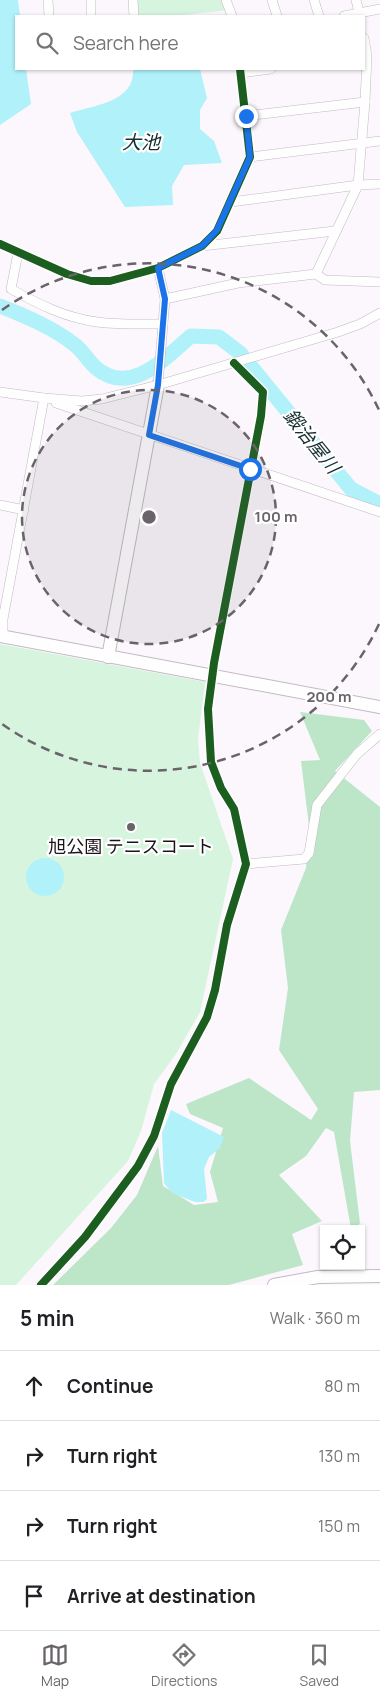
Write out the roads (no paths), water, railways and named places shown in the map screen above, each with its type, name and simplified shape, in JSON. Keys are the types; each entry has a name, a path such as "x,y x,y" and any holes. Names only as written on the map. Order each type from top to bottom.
{"street":[{"path":"48,0 49,15"},
{"path":"91,0 91,15"},
{"path":"133,0 134,15"},
{"path":"226,0 232,15"},
{"path":"272,0 277,15"},
{"path":"314,0 319,15"},
{"path":"356,0 360,15 380,9"},
{"path":"316,274 358,185 365,102 365,56"},
{"path":"202,246 217,230 250,157 241,71 256,70"},
{"path":"246,116 365,102"},
{"path":"250,157 380,141"},
{"path":"231,202 358,185 380,184"},
{"path":"0,244 67,274 91,281 110,281 158,268 202,246 335,231"},
{"path":"18,253 11,289 34,302 56,312 96,322 163,324"},
{"path":"108,657 160,370 165,299 158,268"},
{"path":"165,299 238,283 316,274 325,280 380,282"},
{"path":"0,392 82,401 102,399 158,385 338,332 360,324 380,313"},
{"path":"40,1285 85,1237 108,1207 138,1166 154,1136 171,1084 207,1017 227,926 246,864 234,809 221,788 211,762 208,709 212,676 250,469 262,416 264,392 234,363"},
{"path":"44,398 380,512"},
{"path":"44,398 2,618 1,636 380,707"},
{"path":"0,506 24,510"},
{"path":"246,864 304,859 309,853 317,805 358,754 380,734"},
{"path":"274,1285 318,1277 380,1276"}],"water":[{"path":"0,0 18,0 20,15 15,15 15,70 26,70 31,104 0,125"},
{"name":"大池","path":"133,70 200,70 207,98 200,110 200,129 214,141 222,163 184,165 172,186 173,205 125,207 77,132 70,113 112,100 128,89 132,80"},
{"path":"45,858 59,863 64,877 59,891 45,896 31,891 26,877 31,863"},
{"path":"171,1110 224,1137 220,1148 209,1157 204,1169 207,1199 203,1202 195,1202 172,1193 164,1183 162,1133"}],"waterway":[{"name":"鍛治屋川","path":"0,306 58,333 78,347 96,368 109,376 122,378 135,376 147,371 191,336 219,337 240,353 351,489 380,504"}],"place":[{"name":"旭公園 テニスコート","path":"131,827"}]}
